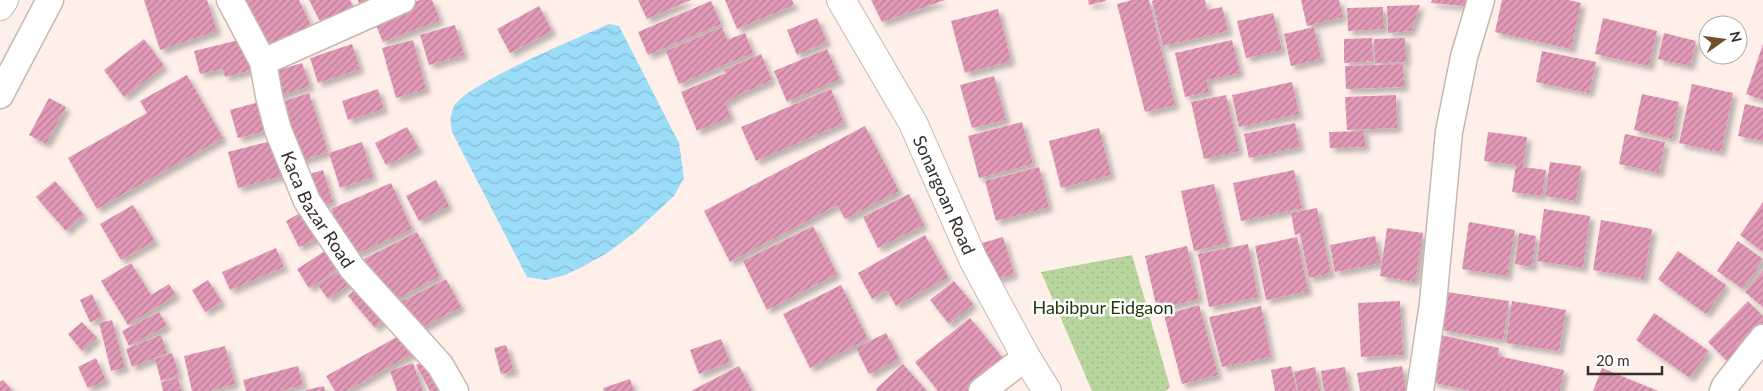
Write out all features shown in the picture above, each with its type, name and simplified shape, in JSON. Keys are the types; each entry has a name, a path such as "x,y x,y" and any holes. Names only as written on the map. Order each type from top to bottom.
{"main road":[{"path":"0,6 4,0"},
{"name":"Sonargoan Road","path":"841,0 913,123 973,259 1026,357 1047,391"}],"street":[{"path":"0,95 50,0"},
{"name":"Kaca Bazar Road","path":"230,0 263,62 278,130 306,201 352,268 440,365 455,391"},
{"path":"263,62 402,0"},
{"path":"1420,391 1433,303 1449,132 1464,57 1481,0"},
{"path":"1723,391 1763,338"},
{"path":"982,391 1026,357"}],"green space":[{"name":"Habibpur Eidgaon","path":"1132,255 1170,387 1166,391 1092,391 1041,272"}],"water":[{"path":"609,24 619,26 679,143 684,178 674,196 635,232 607,253 565,275 546,280 527,277 452,132 451,119 453,109 463,96 502,73"}],"building":[{"path":"144,0 207,0 217,31 160,50"},
{"path":"240,0 299,0 314,32 264,54"},
{"path":"309,0 350,0 358,15 326,33"},
{"path":"358,0 390,0 361,10"},
{"path":"420,0 432,0 440,20 383,42 373,18"},
{"path":"638,0 691,0 647,19"},
{"path":"725,0 792,0 794,5 737,29"},
{"path":"871,0 945,0 882,22"},
{"path":"1088,0 1106,0 1106,1 1089,5"},
{"path":"1132,0 1149,0 1175,105 1145,112 1117,4"},
{"path":"1205,0 1207,10 1222,7 1228,31 1163,46 1152,1"},
{"path":"1301,0 1339,0 1343,17 1307,26"},
{"path":"1432,0 1477,0 1476,7 1431,3"},
{"path":"1502,0 1569,0 1581,3 1571,49 1495,32"},
{"path":"711,1 721,24 648,55 638,32"},
{"path":"1420,5 1411,31 1388,33 1387,6"},
{"path":"539,6 552,31 510,53 497,29"},
{"path":"1383,7 1384,29 1348,31 1347,8"},
{"path":"998,9 1011,61 965,73 951,21"},
{"path":"1273,13 1282,50 1246,58 1237,21"},
{"path":"817,18 827,42 797,55 787,30"},
{"path":"1603,18 1657,31 1649,66 1595,54"},
{"path":"455,25 464,55 429,65 420,35"},
{"path":"722,27 727,40 745,33 753,53 679,84 666,51"},
{"path":"1314,27 1321,59 1291,66 1284,34"},
{"path":"1664,33 1696,41 1690,66 1658,59"},
{"path":"247,38 255,69 225,77 223,69 200,74 194,51"},
{"path":"1372,38 1373,61 1344,63 1344,39"},
{"path":"1405,38 1406,62 1375,63 1374,39"},
{"path":"144,39 164,66 124,97 104,70"},
{"path":"413,40 426,89 396,98 382,48"},
{"path":"1232,40 1240,73 1207,80 1209,92 1185,97 1175,53"},
{"path":"352,44 360,69 318,83 310,58"},
{"path":"1763,44 1763,100 1746,94"},
{"path":"827,49 840,79 787,102 774,71"},
{"path":"1542,51 1596,62 1589,93 1536,82"},
{"path":"761,54 772,80 725,102 731,117 697,131 681,92 726,73 724,70"},
{"path":"302,63 310,86 274,98 266,74"},
{"path":"1403,64 1404,87 1346,89 1345,66"},
{"path":"187,75 223,138 97,209 68,158 147,113 140,101"},
{"path":"994,76 1006,120 972,128 960,85"},
{"path":"1292,82 1299,114 1239,127 1232,95"},
{"path":"1692,84 1733,93 1721,152 1679,143"},
{"path":"378,89 384,109 348,120 342,101"},
{"path":"831,89 844,123 756,161 741,127"},
{"path":"309,93 328,152 294,163 275,104"},
{"path":"1642,94 1679,102 1672,139 1634,130"},
{"path":"1226,95 1239,151 1204,159 1191,102"},
{"path":"1396,95 1397,128 1347,130 1345,97"},
{"path":"49,98 66,107 46,144 29,135"},
{"path":"266,100 273,129 238,138 230,110"},
{"path":"1745,104 1763,108 1763,141 1738,136"},
{"path":"1022,122 1033,164 979,178 968,136"},
{"path":"1295,123 1300,147 1249,158 1244,134"},
{"path":"865,126 899,191 845,219 837,205 730,262 704,211"},
{"path":"407,127 419,149 386,165 375,143"},
{"path":"1099,128 1111,175 1061,188 1049,141"},
{"path":"1364,131 1365,147 1330,148 1329,132"},
{"path":"1488,132 1527,137 1523,167 1546,170 1542,196 1512,192 1516,165 1484,161"},
{"path":"1625,134 1665,142 1659,173 1619,164"},
{"path":"275,140 285,175 238,188 228,152"},
{"path":"362,142 373,177 340,188 329,153"},
{"path":"1550,162 1581,166 1576,201 1545,196"},
{"path":"1039,167 1049,207 996,221 985,181"},
{"path":"323,170 333,202 316,207 306,175"},
{"path":"1294,170 1302,208 1241,221 1233,183"},
{"path":"436,180 449,206 419,221 406,196"},
{"path":"55,181 84,215 66,231 36,197"},
{"path":"391,183 412,229 352,256 331,209"},
{"path":"1214,184 1228,243 1194,251 1181,191"},
{"path":"909,194 924,225 878,248 863,217"},
{"path":"1763,202 1763,252 1740,235"},
{"path":"133,205 155,241 121,260 100,224"},
{"path":"1317,208 1331,273 1309,278 1300,233 1295,235 1291,213"},
{"path":"1544,209 1590,216 1583,268 1537,261"},
{"path":"304,211 318,238 299,247 286,221"},
{"path":"1601,220 1652,229 1644,279 1593,270"},
{"path":"1469,222 1515,230 1507,276 1462,269"},
{"path":"813,226 837,274 767,310 743,261"},
{"path":"1387,228 1423,233 1415,282 1380,276"},
{"path":"417,232 440,276 387,304 364,259"},
{"path":"1519,233 1536,236 1532,267 1515,264"},
{"path":"925,235 948,277 896,306 887,290 872,299 858,273"},
{"path":"1375,236 1381,263 1335,272 1330,245"},
{"path":"1003,237 1014,274 986,282 975,245"},
{"path":"1297,237 1308,291 1266,300 1255,246"},
{"path":"1738,241 1763,259 1743,289 1717,271"},
{"path":"1248,244 1258,297 1209,307 1198,254"},
{"path":"1187,246 1199,299 1157,309 1145,256"},
{"path":"276,248 284,267 230,290 222,272"},
{"path":"328,249 340,268 309,288 297,269"},
{"path":"1678,251 1726,285 1706,314 1658,279"},
{"path":"131,263 151,295 169,284 176,295 128,325 101,281"},
{"path":"343,268 352,282 328,299 318,285"},
{"path":"1763,270 1763,307 1745,292"},
{"path":"446,279 461,307 414,332 399,303"},
{"path":"208,280 222,302 205,312 192,290"},
{"path":"954,281 973,304 949,324 930,300"},
{"path":"360,285 387,317 375,328 348,296"},
{"path":"841,285 868,339 810,368 783,314"},
{"path":"1446,292 1509,301 1503,340 1441,330"},
{"path":"92,294 102,317 90,322 80,300"},
{"path":"1400,301 1403,355 1361,357 1358,303"},
{"path":"1512,301 1566,310 1559,351 1506,343"},
{"path":"1748,301 1763,316 1763,324 1727,361 1708,342"},
{"path":"1199,305 1218,375 1182,384 1164,315"},
{"path":"1261,306 1271,357 1222,367 1209,317"},
{"path":"159,312 167,326 129,346 122,331"},
{"path":"1654,313 1709,351 1690,378 1636,340"},
{"path":"970,318 1006,362 970,391 938,391 915,362"},
{"path":"112,320 125,368 111,371 99,323"},
{"path":"82,322 97,338 82,351 68,334"},
{"path":"406,332 417,351 346,391 335,391 326,376"},
{"path":"886,333 899,359 869,374 856,348"},
{"path":"161,335 167,353 132,367 126,349"},
{"path":"1441,335 1499,348 1498,356 1564,370 1560,391 1471,391 1431,382"},
{"path":"721,339 730,362 699,374 690,350"},
{"path":"506,345 514,371 501,374 494,348"},
{"path":"225,346 235,384 209,391 192,391 184,356"},
{"path":"172,353 179,375 161,381 155,359"},
{"path":"96,358 106,380 88,388 78,367"},
{"path":"429,358 447,391 430,391 416,365"},
{"path":"413,363 423,391 397,391 390,371"},
{"path":"903,364 927,391 877,391 876,389"},
{"path":"298,366 303,385 282,391 246,391 243,380"},
{"path":"739,366 752,391 691,391"},
{"path":"1291,366 1297,391 1275,391 1271,370"},
{"path":"1402,366 1406,391 1360,391 1357,373"},
{"path":"1315,367 1320,391 1298,391 1294,372"},
{"path":"1345,367 1349,391 1324,391 1321,371"},
{"path":"1602,368 1658,391 1593,391"},
{"path":"178,378 181,391 163,391 161,382"},
{"path":"630,379 634,391 604,391 603,388"},
{"path":"3,380 13,391 0,391 0,382"},
{"path":"324,386 325,391 306,391 306,390"}]}
